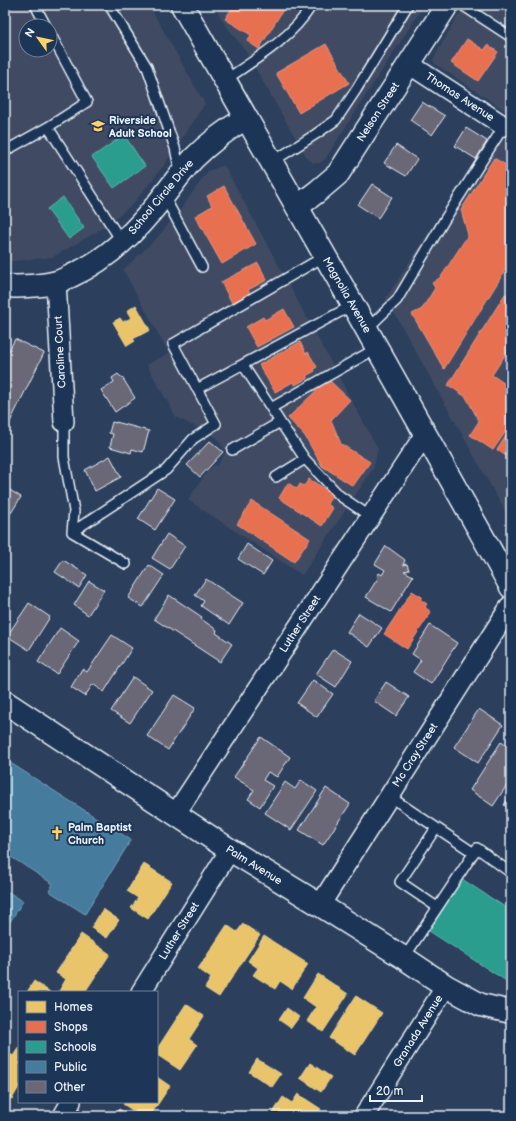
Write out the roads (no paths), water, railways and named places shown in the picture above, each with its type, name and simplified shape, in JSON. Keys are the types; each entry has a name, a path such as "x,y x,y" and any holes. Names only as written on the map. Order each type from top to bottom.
{"street":[{"name":"Magnolia Avenue","path":"183,5 353,304 511,587"},
{"name":"Nelson Street","path":"297,207 338,174 447,5"},
{"name":"Thomas Avenue","path":"409,64 508,126"},
{"name":"School Circle Drive","path":"5,286 56,282 84,270 107,255 122,243 149,215 192,160 217,137 246,118"},
{"name":"Caroline Court","path":"56,282 64,422"},
{"name":"Luther Street","path":"176,813 425,434"},
{"name":"Mc Cray Street","path":"320,905 511,604"},
{"name":"Palm Avenue","path":"7,708 176,813 230,850 320,905 446,986 481,1005 511,1012"},
{"name":"Luther Street","path":"142,991 230,850"},
{"name":"Granada Avenue","path":"364,1116 446,986"},
{"path":"63,1116 71,1103"}],"lane":[{"path":"35,5 42,18"},
{"path":"109,5 147,68 175,148 181,176"},
{"path":"225,80 276,45 307,14 312,5"},
{"path":"272,162 336,120 408,5"},
{"path":"462,5 511,37"},
{"path":"5,151 88,102 58,48"},
{"path":"366,329 397,300 467,183 508,126"},
{"path":"48,127 122,243"},
{"path":"164,196 202,267"},
{"path":"72,532 166,470 193,440 216,424 173,344 325,256"},
{"path":"196,389 243,365 353,304"},
{"path":"271,408 377,348"},
{"path":"243,365 305,459 340,496 371,516"},
{"path":"64,422 64,457 74,511 72,532"},
{"path":"232,450 280,422"},
{"path":"276,477 305,459"},
{"path":"72,532 126,564"},
{"path":"389,796 474,853"},
{"path":"436,828 400,882 437,908"},
{"path":"404,958 477,848 511,873"}],"place":[{"name":"Riverside Adult School","path":"98,126"},
{"name":"Palm Baptist Church","path":"57,833"}]}
